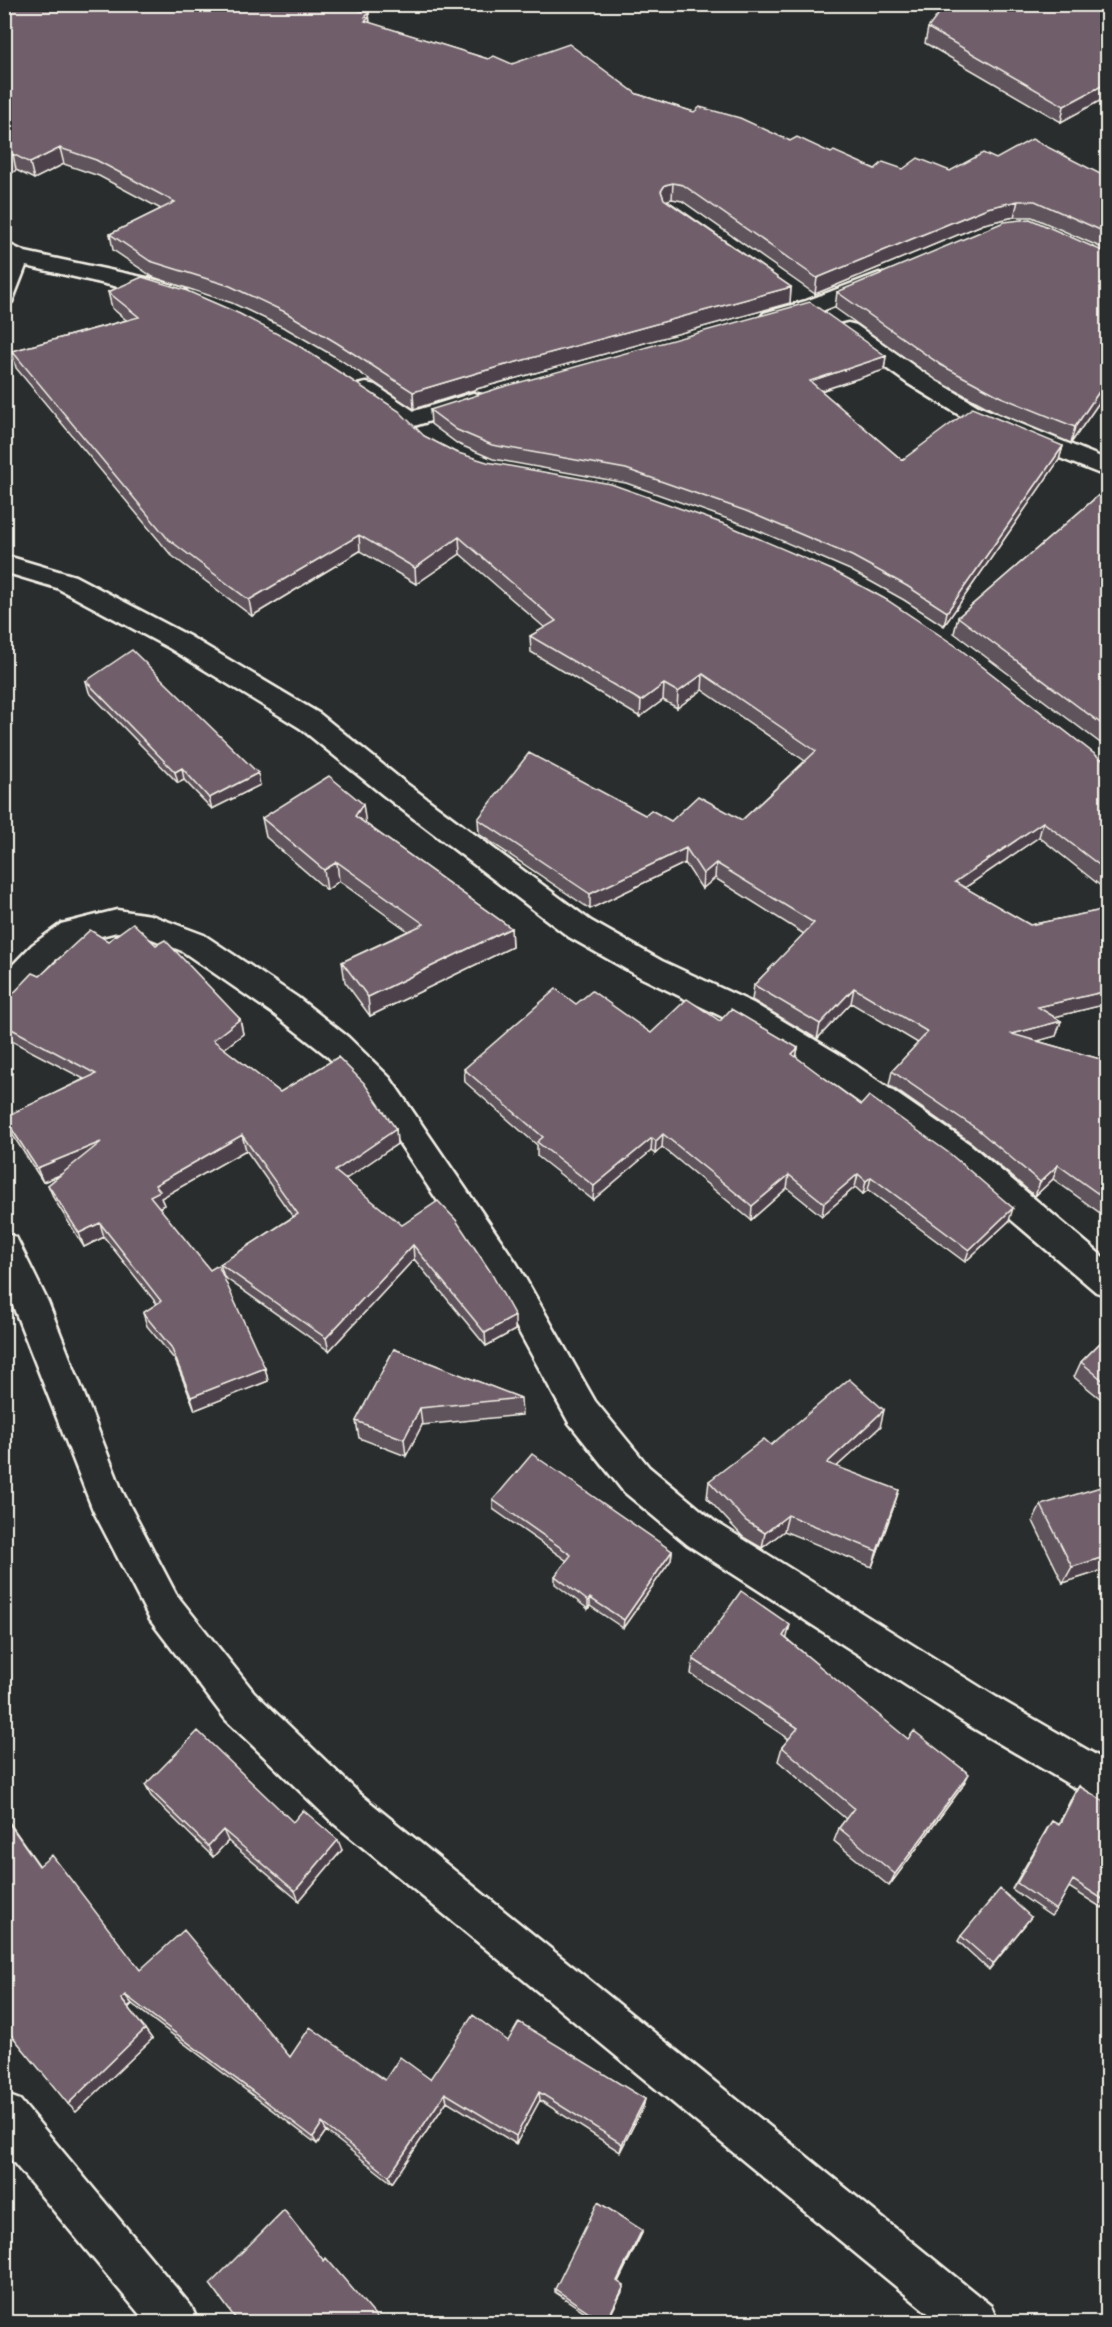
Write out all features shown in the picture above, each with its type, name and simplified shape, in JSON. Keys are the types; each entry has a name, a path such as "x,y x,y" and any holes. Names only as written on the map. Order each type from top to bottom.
{"street":[{"path":"4,297 11,253 148,285 196,299"},
{"path":"746,325 804,299 898,272"},
{"path":"804,299 929,388 962,407 1107,469"},
{"path":"342,376 411,420 430,439"},
{"path":"411,420 490,394"},
{"path":"4,563 66,582 179,642 310,721 393,788 580,929 651,969 762,1024 834,1067 958,1155 1107,1282"},
{"path":"4,995 43,953 72,932 117,921 151,926 193,943 286,1006 337,1046 379,1087 505,1274 582,1412 636,1479 701,1533 972,1704 1107,1785"},
{"path":"4,1247 31,1302 106,1498 163,1606 240,1706 346,1808 975,2322"},
{"path":"4,2116 175,2322"}],"building":[{"path":"4,4 345,4 344,6 369,13 365,17 369,18 365,21 488,59 494,56 512,64 569,44 637,94 694,112 700,107 740,118 790,141 797,137 831,153 834,151 875,169 883,162 903,169 918,158 950,171 983,153 996,159 1032,139 1106,177 1107,175 1107,233 1035,201 1018,201 987,208 817,278 683,185 673,183 665,185 661,191 664,199 791,287 413,392 285,312 230,286 150,261 110,234 175,202 96,160 60,148 30,163 13,154 4,160"},
{"path":"946,4 1107,4 1107,83 1064,106 928,28"},
{"path":"1030,219 1107,253 1107,380 1075,427 1001,397 941,365 837,292 1004,222"},
{"path":"142,277 185,290 240,314 296,344 399,411 424,436 455,452 487,462 611,484 727,525 832,570 887,600 956,646 1101,759 1107,761 1107,871 1043,822 955,882 1030,925 1107,909 1107,991 1038,1007 1061,1021 1012,1034 1107,1061 1107,1200 1058,1165 1040,1182 977,1129 892,1071 928,1032 854,988 820,1024 754,985 814,923 716,863 703,874 686,848 590,894 478,819 529,753 645,815 651,810 671,821 698,796 742,820 816,751 703,674 678,692 664,684 641,701 530,636 556,621 459,537 415,568 359,535 249,600 168,539 12,351 139,317 108,292"},
{"path":"810,302 886,356 810,381 902,460 972,408 1063,446 947,612 907,586 852,556 746,511 626,469 492,445 457,430 430,410 499,388"},
{"path":"1107,488 1107,728 958,617"},
{"path":"132,650 258,773 209,798 182,768 175,772 86,681"},
{"path":"329,776 363,804 355,816 511,928 368,997 342,962 424,924 337,862 324,870 262,818"},
{"path":"133,923 156,945 165,940 240,1019 213,1040 280,1092 338,1057 364,1083 396,1129 335,1171 402,1225 438,1201 456,1220 490,1271 515,1316 485,1333 413,1245 326,1338 220,1264 298,1214 242,1135 155,1185 160,1191 150,1196 210,1270 218,1265 265,1368 191,1397 171,1347 143,1313 161,1301 100,1223 79,1233 48,1185 101,1142 37,1168 4,1117 96,1074 4,1025 4,1003 33,973 40,976 90,930 108,941"},
{"path":"556,989 576,1004 592,991 651,1033 687,999 720,1021 731,1009 798,1048 792,1054 861,1105 869,1096 949,1153 1013,1208 969,1250 871,1177 866,1181 858,1174 824,1203 789,1175 752,1206 663,1134 656,1141 652,1138 594,1186 537,1142 543,1137 464,1069"},
{"path":"1107,1336 1107,1384 1081,1362"},
{"path":"394,1349 521,1398 420,1408 404,1439 356,1421"},
{"path":"849,1379 884,1410 827,1463 899,1490 877,1551 788,1515 765,1533 746,1521 709,1481 764,1439 771,1445"},
{"path":"532,1454 672,1551 624,1620 590,1598 588,1601 555,1576 571,1555 493,1500"},
{"path":"1107,1485 1107,1556 1072,1567 1041,1505"},
{"path":"741,1591 790,1625 783,1636 908,1739 914,1731 969,1774 895,1874 839,1828 854,1808 782,1747 798,1728 693,1659"},
{"path":"198,1731 293,1822 303,1810 338,1840 295,1891 223,1830 208,1846 145,1785"},
{"path":"1079,1786 1107,1803 1107,1902 1073,1880 1056,1910 1017,1883 1052,1821 1059,1825"},
{"path":"4,1816 39,1866 52,1855 140,1970 184,1930 290,2057 310,2027 385,2080 400,2057 430,2079 473,2015 508,2041 519,2022 645,2099 622,2144 539,2092 516,2136 445,2093 389,2176 322,2123 313,2137 125,1995 121,1999 145,2029 68,2104 4,2026"},
{"path":"1000,1889 1031,1917 993,1964 961,1936"},
{"path":"598,2202 642,2230 617,2281 624,2286 606,2322 555,2289"},
{"path":"284,2210 324,2261 326,2258 381,2322 254,2322 249,2316 243,2322 238,2322 210,2284"}]}
